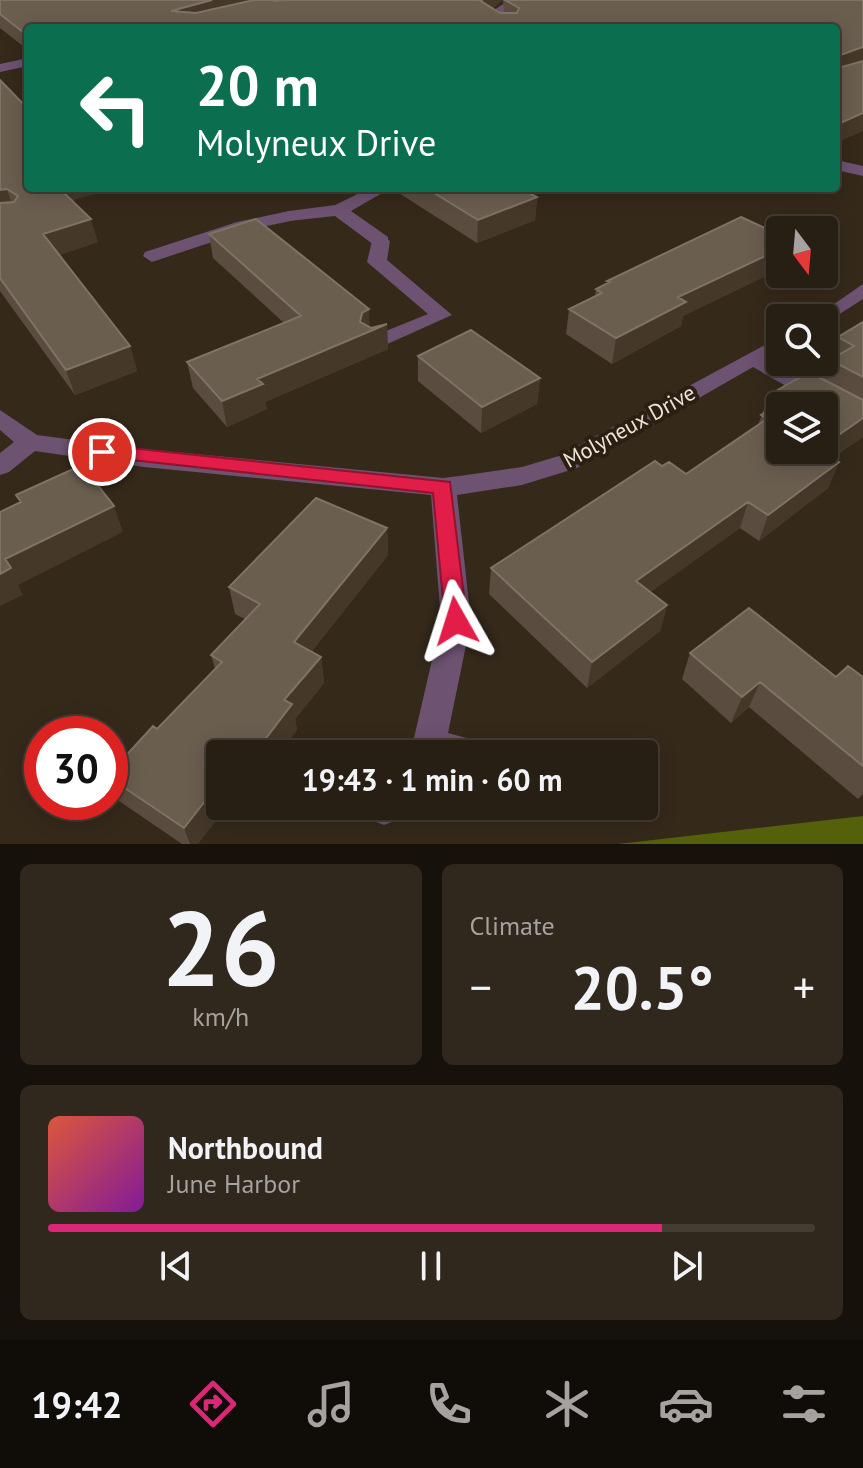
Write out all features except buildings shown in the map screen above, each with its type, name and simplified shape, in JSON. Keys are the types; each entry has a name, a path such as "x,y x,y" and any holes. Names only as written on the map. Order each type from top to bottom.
{"street":[{"path":"502,24 489,17 509,5"},
{"path":"0,68 24,63"},
{"path":"840,166 863,171"},
{"path":"152,256 243,226 339,210 375,192"},
{"path":"339,210 381,241 377,262 442,315 374,344"},
{"path":"838,308 863,290"},
{"name":"Molyneux Drive","path":"30,442 144,458 443,487 531,476 568,462 766,351"},
{"path":"753,358 863,422"},
{"path":"0,418 30,442 0,466"},
{"path":"427,740 456,621 443,487"}],"green space":[{"path":"863,816 863,844 618,844"}],"route":[{"path":"102,452 443,487 456,621"}]}
